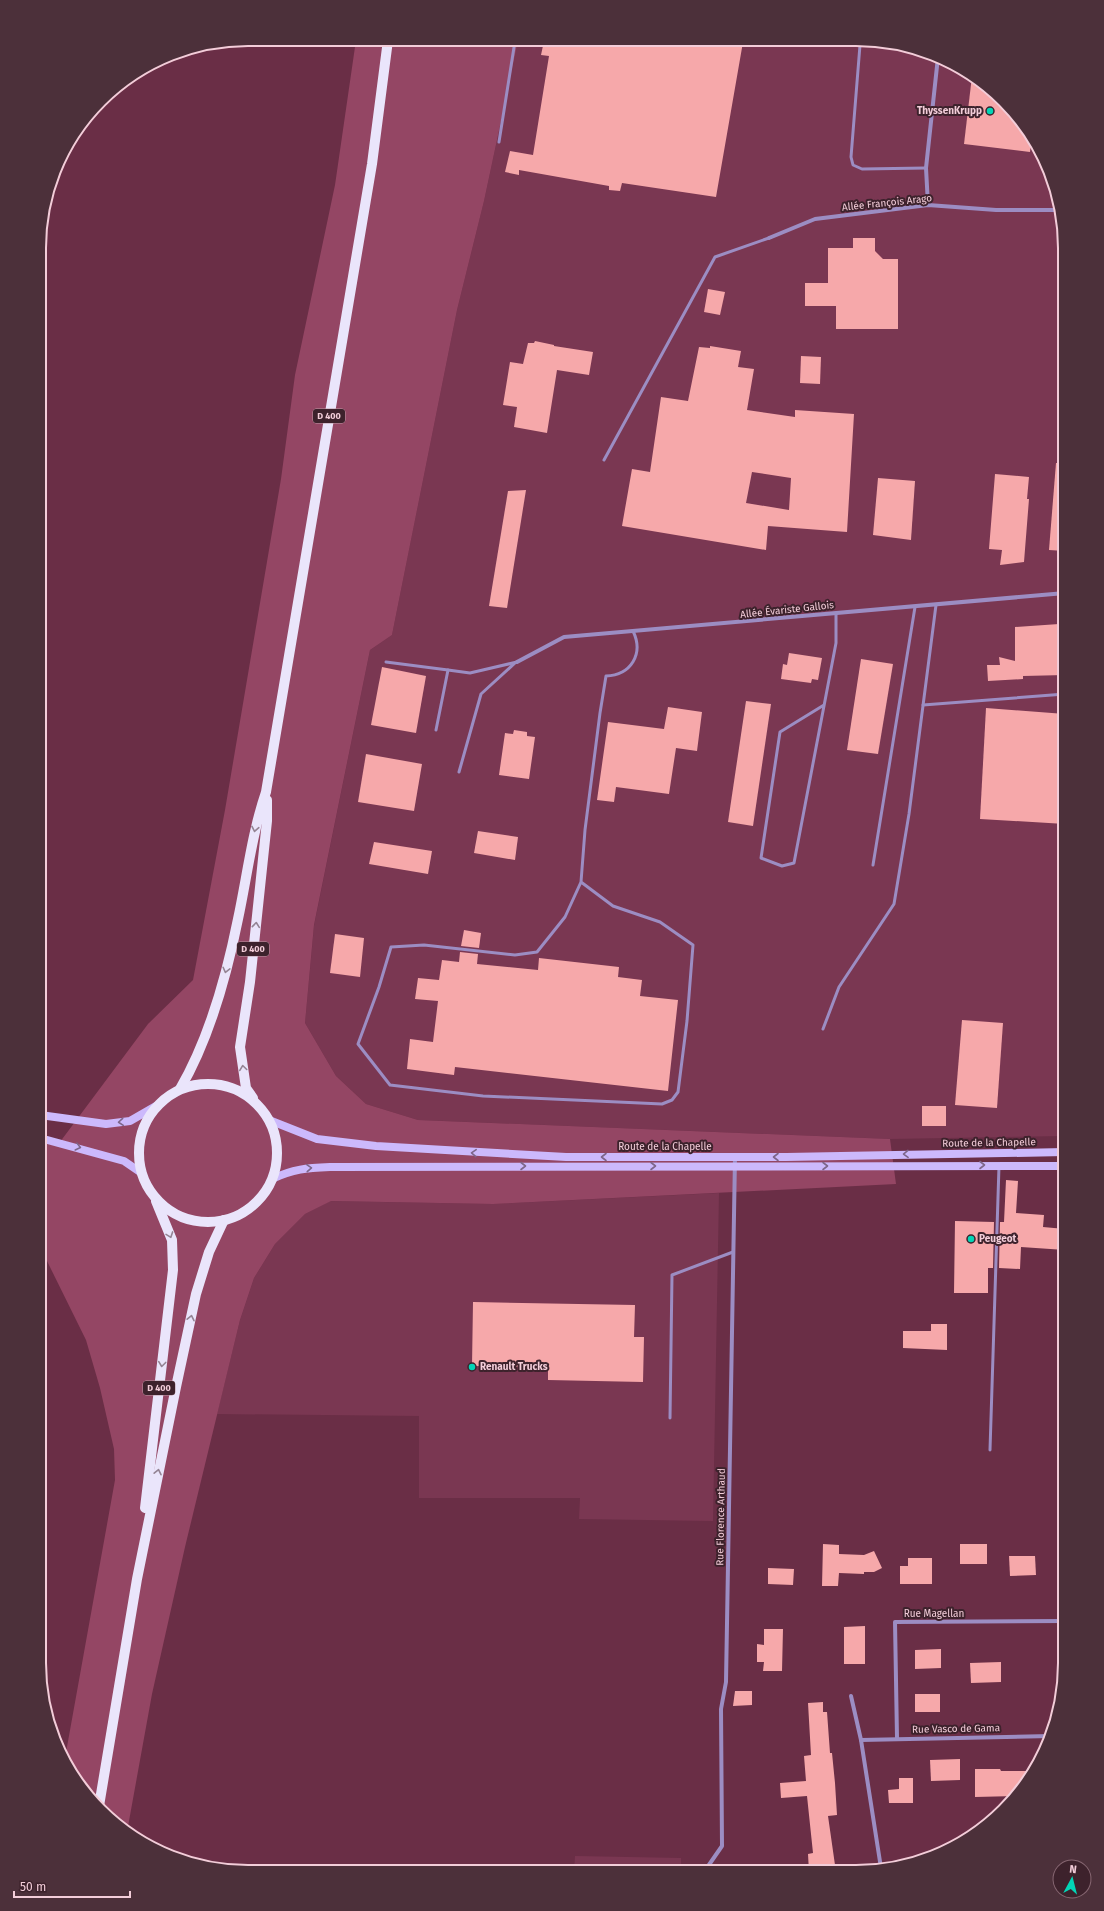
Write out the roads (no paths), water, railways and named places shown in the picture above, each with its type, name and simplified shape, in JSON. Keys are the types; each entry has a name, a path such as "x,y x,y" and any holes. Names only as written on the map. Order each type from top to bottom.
{"main road":[{"name":"D 400","path":"180,1089 200,1049 224,978 238,920 257,818 266,792 372,164 387,46"},
{"name":"D 400","path":"257,1103 246,1088 240,1048 250,982 267,820 266,792"},
{"path":"46,1115 106,1124 130,1121 156,1106 167,1096 180,1089 200,1083 221,1084 240,1091 257,1103 269,1120 276,1139 277,1160 272,1179 261,1198 244,1212 224,1220 205,1222 187,1219 170,1211 155,1199 146,1186 140,1172 138,1149 143,1126 156,1106"},
{"name":"Route de la Chapelle","path":"269,1120 317,1139 376,1146 566,1157 735,1157 1058,1152"},
{"path":"46,1140 124,1160 140,1172"},
{"name":"Route de la Chapelle","path":"272,1179 293,1170 330,1167 1058,1166"},
{"name":"D 400","path":"137,1579 173,1270 172,1240 155,1199"},
{"name":"D 400","path":"100,1800 137,1579 196,1294 209,1252 224,1220"}],"street":[{"path":"928,205 926,168 937,63"},
{"name":"Allée François Arago","path":"769,238 814,219 928,205 996,210 1054,210"},
{"name":"Allée Évariste Gallois","path":"516,662 564,637 1058,594"},
{"name":"Rue Florence Arthaud","path":"709,1865 722,1846 721,1709 726,1682 735,1157"},
{"name":"Rue Magellan","path":"897,1738 895,1622 1058,1621"},
{"path":"851,1696 861,1740 880,1863"},
{"name":"Rue Vasco de Gama","path":"861,1740 897,1738 1044,1736"}],"lane":[{"path":"499,142 514,46"},
{"path":"860,46 850,157 853,165 862,169 926,168"},
{"path":"604,460 715,257 769,238"},
{"path":"822,1028 840,987 894,904 909,814 936,605"},
{"path":"873,865 915,607"},
{"path":"824,705 780,732 761,858 782,866 794,863 836,643 836,613"},
{"path":"581,882 613,906 660,922 693,945 678,1092 672,1100 662,1104 483,1096 390,1085 358,1044 379,987 390,947 424,945 515,955 537,952 564,917 581,882 585,830 606,676 613,676 626,670 635,659 637,644 633,631"},
{"path":"386,662 470,673 516,662"},
{"path":"459,772 481,694 516,662"},
{"path":"436,730 448,670"},
{"path":"923,705 1058,695"},
{"path":"990,1450 999,1165"},
{"path":"670,1418 672,1275 733,1252"}],"place":[{"name":"ThyssenKrupp","path":"990,111"},
{"name":"Peugeot","path":"971,1239"},
{"name":"Renault Trucks","path":"472,1367"}]}
